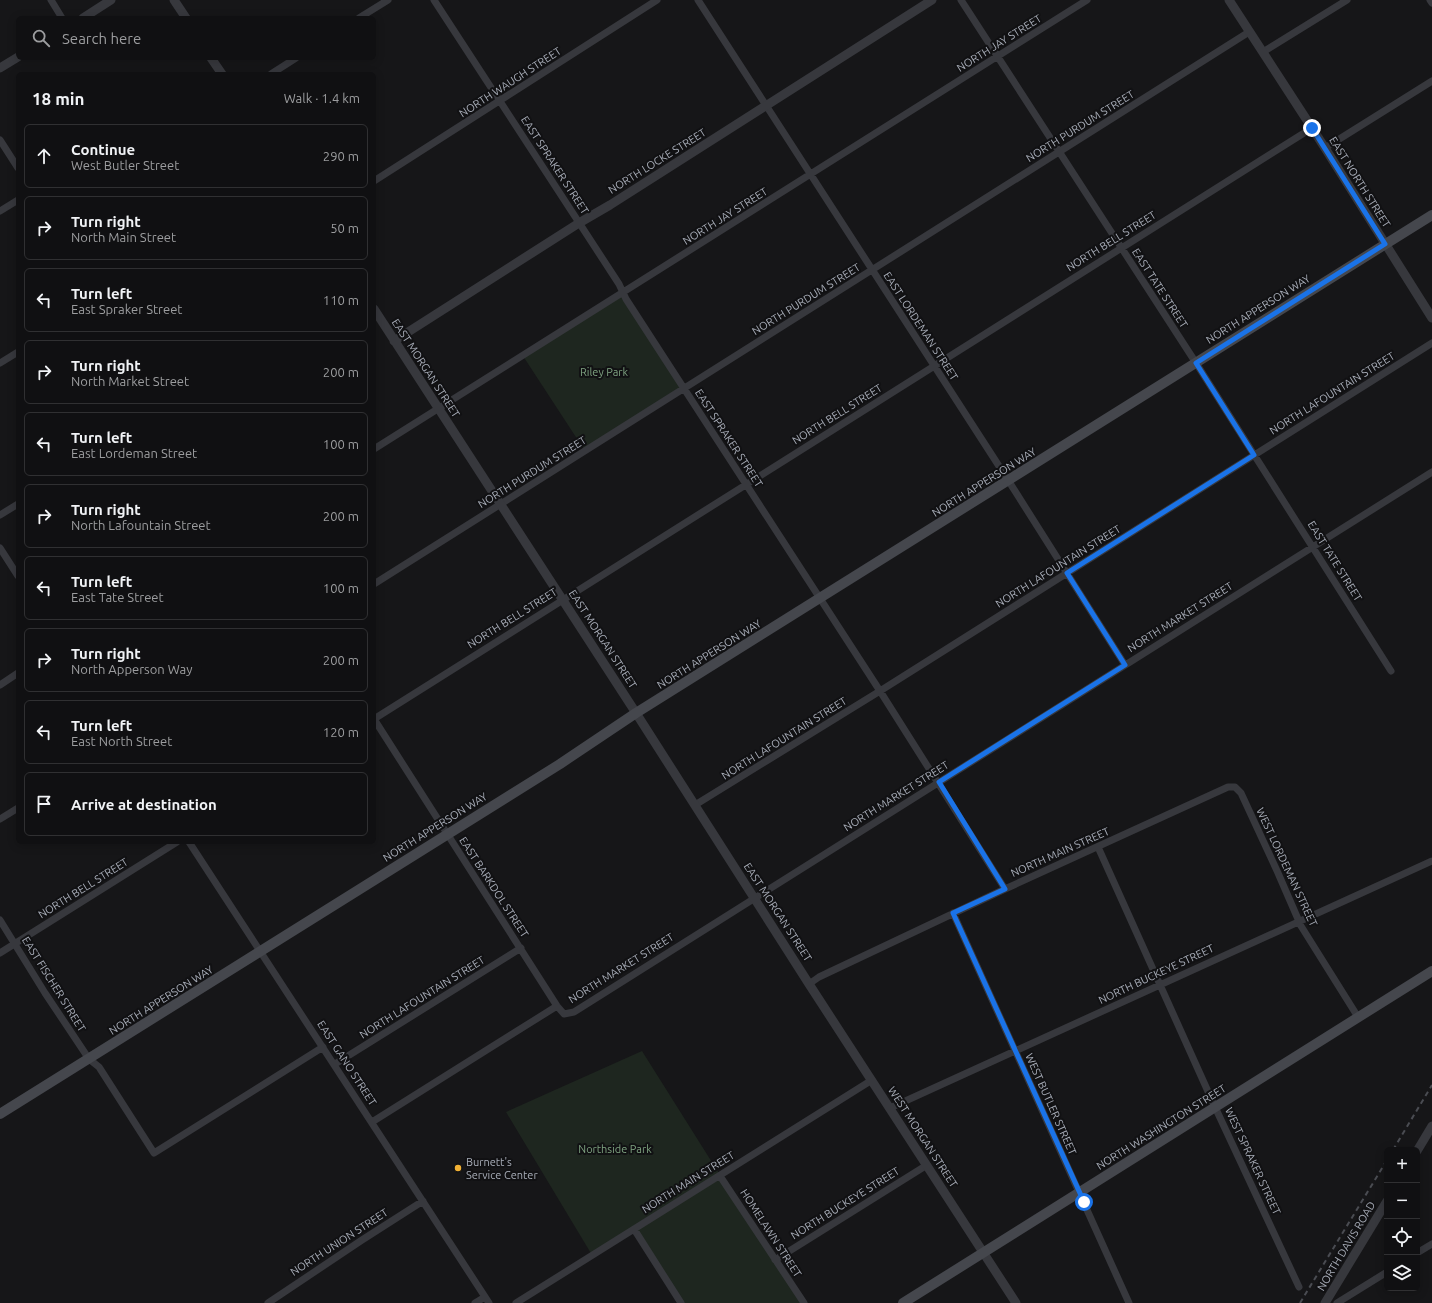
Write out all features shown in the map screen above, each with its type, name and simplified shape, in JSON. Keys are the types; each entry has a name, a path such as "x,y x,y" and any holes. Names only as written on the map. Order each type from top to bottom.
{"main road":[{"name":"NORTH APPERSON WAY","path":"0,1114 560,764 636,713 1432,216"},
{"name":"NORTH WASHINGTON STREET","path":"903,1303 1432,971"}],"street":[{"path":"51,0 61,16"},
{"path":"86,16 111,0"},
{"path":"174,0 185,16"},
{"path":"362,16 388,0"},
{"name":"EAST SPRAKER STREET","path":"434,0 579,222 619,284 622,293 939,782 1005,889"},
{"name":"NORTH WAUGH STREET","path":"376,180 657,0"},
{"name":"EAST LORDEMAN STREET","path":"698,0 1008,480 1125,665"},
{"name":"NORTH LOCKE STREET","path":"394,341 579,222 610,205 766,106 815,73 932,0"},
{"name":"EAST TATE STREET","path":"961,0 1196,363 1391,671"},
{"name":"NORTH JAY STREET","path":"376,448 1087,0"},
{"name":"EAST NORTH STREET","path":"1229,0 1325,148 1432,318"},
{"path":"1263,52 1346,0"},
{"name":"NORTH PURDUM STREET","path":"376,583 1249,32"},
{"path":"0,68 16,58"},
{"path":"213,60 221,72"},
{"path":"274,72 293,60"},
{"path":"1325,148 1432,81"},
{"name":"NORTH BELL STREET","path":"376,718 1312,128"},
{"path":"0,140 16,165"},
{"path":"0,211 16,201"},
{"name":"EAST MORGAN STREET","path":"376,312 636,713 809,984"},
{"name":"NORTH LAFOUNTAIN STREET","path":"695,805 880,691 1432,343"},
{"path":"0,363 16,353"},
{"name":"NORTH MARKET STREET","path":"372,1122 557,1006 564,1014 574,1012 1432,472"},
{"path":"0,515 16,505"},
{"path":"0,548 16,573"},
{"path":"0,685 16,674"},
{"name":"EAST BARKDOL STREET","path":"376,722 557,1006"},
{"name":"NORTH MAIN STREET","path":"809,984 819,977 953,913 1228,787 1235,787"},
{"name":"WEST LORDEMAN STREET","path":"1235,787 1241,793 1301,926 1358,1018"},
{"path":"0,819 16,809"},
{"name":"NORTH BELL STREET","path":"0,953 174,844"},
{"name":"EAST GANO STREET","path":"190,844 335,1064 395,1160 487,1300"},
{"name":"WEST SPRAKER STREET","path":"1098,847 1215,1107 1299,1287"},
{"name":"NORTH BUCKEYE STREET","path":"890,1108 1432,861"},
{"name":"WEST BUTLER STREET","path":"953,913 1130,1303"},
{"name":"EAST FISCHER STREET","path":"0,920 45,993 89,1059 99,1067 154,1153 323,1047"},
{"name":"NORTH LAFOUNTAIN STREET","path":"335,1064 520,948"},
{"name":"WEST MORGAN STREET","path":"809,984 1016,1303"},
{"name":"NORTH MAIN STREET","path":"516,1303 872,1080"},
{"path":"1419,1147 1432,1126"},
{"name":"NORTH BUCKEYE STREET","path":"775,1260 926,1165"},
{"name":"HOMELAWN STREET","path":"720,1176 804,1303"},
{"name":"NORTH UNION STREET","path":"268,1303 423,1201"},
{"name":"NORTH DAVIS ROAD","path":"1325,1303 1384,1206"},
{"path":"634,1230 681,1303"},
{"path":"1420,1251 1432,1244"},
{"path":"1337,1303 1384,1274"},
{"path":"475,1303 487,1300"}],"green space":[{"name":"Riley Park","path":"622,293 684,389 585,451 523,356"},
{"name":"Northside Park","path":"642,1051 803,1303 680,1303 634,1230 592,1255 506,1112"}],"railway":[{"path":"1395,1147 1432,1085"},
{"path":"1300,1303 1384,1165"}],"place":[{"name":"Burnett's Service Center","path":"458,1168"}],"route":[{"path":"1084,1202 953,913 1005,889 939,782 1125,665 1067,573 1254,455 1196,363 1385,244 1312,128"}]}
